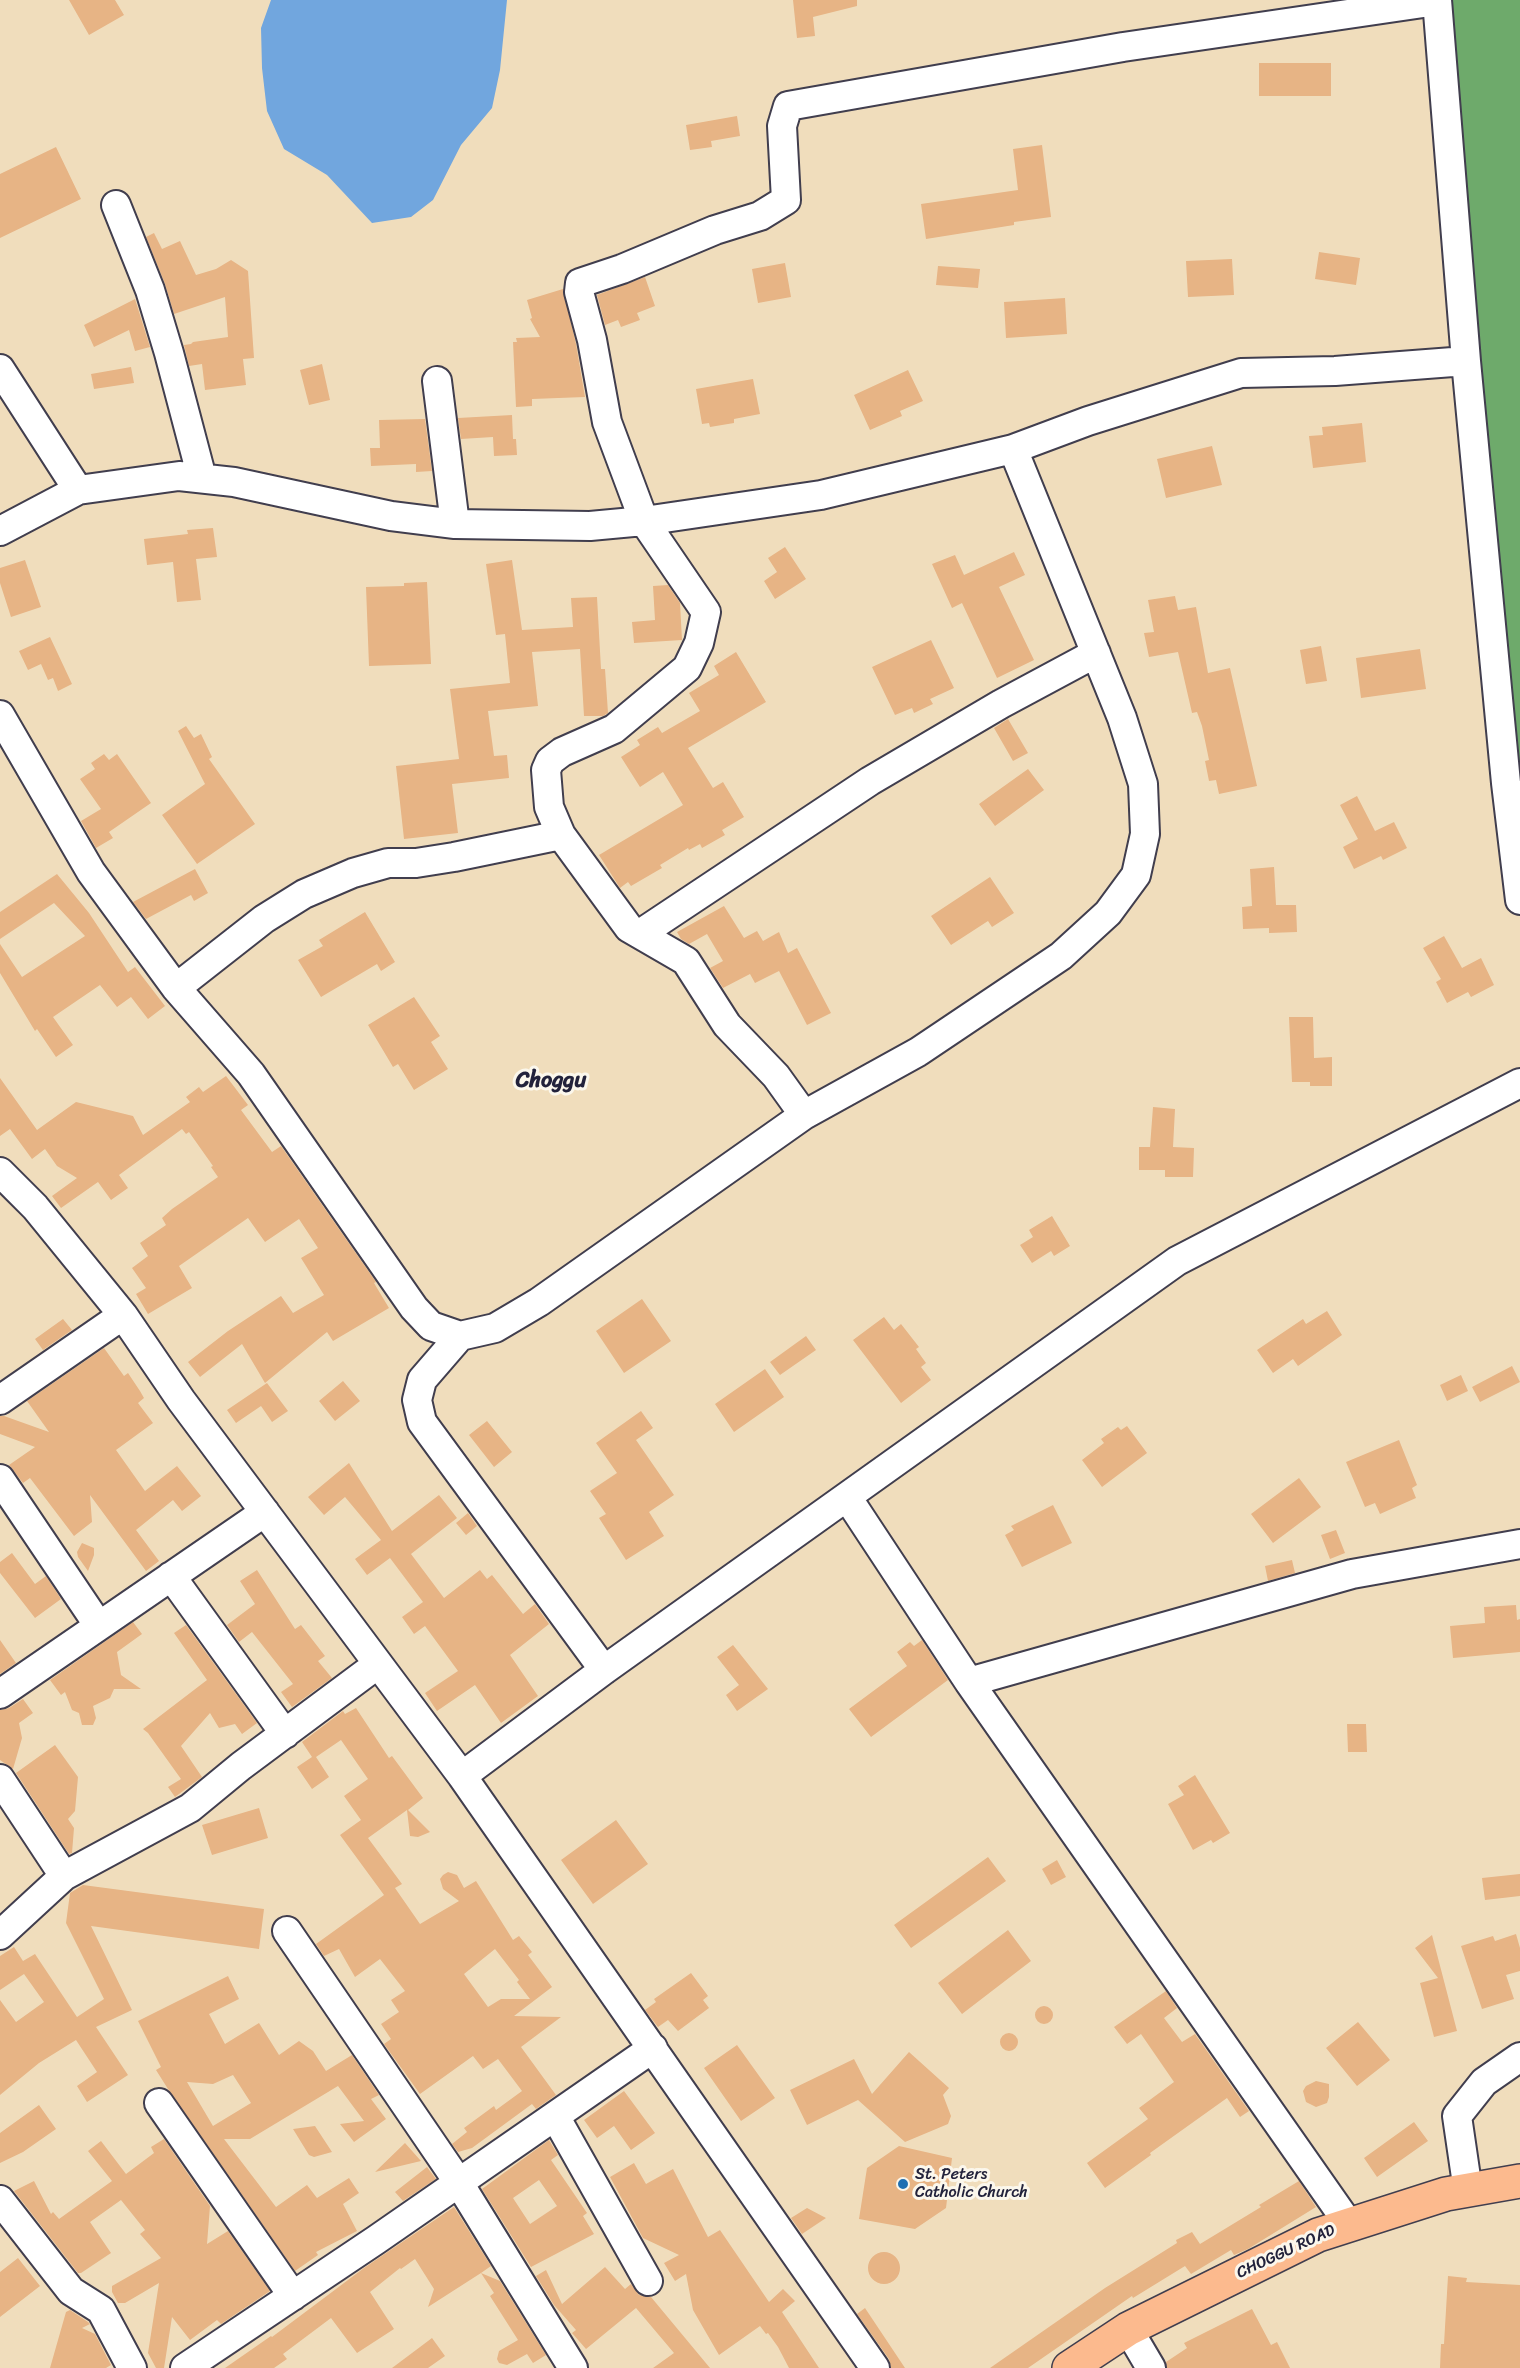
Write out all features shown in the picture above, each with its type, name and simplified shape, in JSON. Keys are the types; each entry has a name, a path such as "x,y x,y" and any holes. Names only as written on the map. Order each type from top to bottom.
{"main road":[{"name":"CHOGGU ROAD","path":"1069,2368 1128,2330 1318,2235 1348,2223 1446,2194 1520,2181"}],"street":[{"path":"804,1115 776,1076 726,1025 686,961 629,928 561,835 549,807 546,786 546,770 550,761 562,752 614,729 687,668 699,643 706,612 644,521 607,423 592,340 579,292 580,283 622,269 715,230 760,216 786,200 782,126 788,106 1123,47 1437,1 1466,361 1506,783 1520,900"},
{"path":"116,205 150,290 170,353 202,478"},
{"path":"0,531 78,490 179,476 234,482 391,516 455,524 590,526 644,521 821,495 1013,449 1088,421 1241,373 1335,371 1466,361"},
{"path":"0,369 78,490"},
{"path":"437,381 455,524"},
{"path":"0,715 91,872 176,988 251,1074 414,1308 431,1326 460,1336 495,1328 539,1302 804,1115 918,1052 1061,956 1108,913 1136,875 1145,834 1143,784 1122,718 1013,449"},
{"path":"640,934 870,781 1000,704 1096,652"},
{"path":"176,988 264,919 304,894 353,873 388,863 416,863 454,857 561,835"},
{"path":"462,1776 604,1670 1177,1261 1520,1083"},
{"path":"0,1172 35,1207 123,1315 181,1400 462,1776 875,2368"},
{"path":"0,1400 123,1315"},
{"path":"460,1336 422,1380 417,1400 422,1422 604,1670"},
{"path":"0,1479 99,1626"},
{"path":"846,1497 969,1682 1348,2223"},
{"path":"0,1694 265,1512"},
{"path":"969,1682 1352,1574 1417,1560 1520,1544"},
{"path":"171,1576 285,1734"},
{"path":"0,1935 64,1876 190,1808 378,1664"},
{"path":"0,1779 64,1876"},
{"path":"287,1931 459,2183 573,2368"},
{"path":"185,2368 459,2183 653,2048"},
{"path":"1468,2191 1457,2116 1484,2082 1520,2057"},
{"path":"159,2103 293,2295"},
{"path":"555,2116 648,2281"},
{"path":"0,2200 71,2291 101,2310 132,2368"},
{"path":"1128,2330 1151,2368"}],"green space":[{"path":"1448,0 1520,0 1520,789 1458,136"}],"water":[{"path":"271,0 507,0 500,70 492,108 461,145 433,200 411,217 372,223 327,175 284,149 267,111 262,68 261,28"}],"building":[{"path":"69,0 115,0 124,15 89,35"},
{"path":"793,0 857,0 857,6 813,17 815,36 797,38"},
{"path":"1259,63 1331,63 1331,96 1259,96"},
{"path":"737,116 740,136 711,141 712,147 690,150 686,125"},
{"path":"1042,145 1051,217 926,239 921,204 1018,190 1013,149"},
{"path":"56,147 81,199 0,238 0,174"},
{"path":"154,233 162,249 180,241 196,275 216,269 231,260 248,271 254,358 243,359 246,385 205,390 202,364 189,366 184,345 228,337 225,297 174,314 146,237"},
{"path":"1319,252 1360,258 1356,285 1315,279"},
{"path":"1232,259 1234,295 1188,297 1186,261"},
{"path":"785,263 791,297 758,303 752,269"},
{"path":"938,266 980,269 978,288 936,285"},
{"path":"645,277 655,306 637,313 640,320 621,327 618,320 605,325 597,295"},
{"path":"563,289 585,397 532,399 532,406 516,407 513,342 517,342 516,338 540,337 530,319 532,318 527,300"},
{"path":"1065,298 1067,334 1006,338 1004,302"},
{"path":"135,299 150,347 135,351 129,330 94,347 84,325"},
{"path":"322,364 330,400 309,405 300,370"},
{"path":"131,367 134,383 94,389 91,374"},
{"path":"908,370 923,401 900,411 902,416 870,430 854,395"},
{"path":"753,379 760,414 734,419 734,423 710,427 709,423 702,424 696,389"},
{"path":"512,415 513,439 516,439 517,455 494,456 493,437 461,439 458,418"},
{"path":"425,419 432,471 416,472 416,464 371,466 370,448 380,448 379,420"},
{"path":"1362,423 1366,462 1313,468 1309,436 1323,435 1322,427"},
{"path":"1212,446 1222,485 1166,498 1157,459"},
{"path":"213,528 217,557 196,559 201,600 177,602 173,562 147,565 144,539 188,534 187,530"},
{"path":"785,547 806,579 775,599 764,581 777,572 768,558"},
{"path":"1014,552 1025,575 999,587 1034,660 997,678 962,603 952,608 932,564 955,555 964,575"},
{"path":"25,560 41,607 11,617 0,583 0,568"},
{"path":"512,560 522,630 573,627 571,598 597,597 601,669 605,669 608,713 603,716 584,716 580,649 532,652 538,706 488,711 494,756 507,755 509,778 452,784 458,833 404,839 396,766 459,759 450,689 510,683 505,634 496,635 486,564"},
{"path":"427,582 431,664 369,666 366,587 404,586 404,583"},
{"path":"668,585 680,603 682,640 634,643 632,622 655,620 653,586"},
{"path":"1175,596 1178,610 1196,607 1208,673 1230,668 1257,786 1219,794 1216,780 1209,781 1205,761 1209,760 1202,726 1197,712 1192,713 1178,652 1149,657 1144,633 1154,632 1148,600"},
{"path":"50,637 72,684 58,691 53,678 48,680 41,664 28,670 19,651"},
{"path":"931,640 954,688 930,699 933,704 914,713 912,708 895,715 872,667"},
{"path":"1321,646 1327,681 1306,684 1300,650"},
{"path":"1420,649 1426,689 1361,698 1356,658"},
{"path":"736,652 766,702 688,748 713,788 723,782 744,817 722,830 725,835 702,848 700,844 689,850 688,848 660,865 662,868 631,886 628,882 620,888 599,855 683,805 663,772 640,787 621,757 640,745 637,740 658,727 662,733 700,711 689,693 719,675 714,666"},
{"path":"1008,719 1028,753 1013,761 994,728"},
{"path":"186,726 194,738 201,734 212,757 209,759 255,824 197,864 162,815 205,784 178,731"},
{"path":"104,754 109,760 117,754 151,803 109,832 113,838 96,848 81,821 101,809 80,779 95,769 91,763"},
{"path":"1028,769 1044,790 995,826 979,804"},
{"path":"1357,796 1375,831 1394,822 1407,848 1383,860 1381,856 1354,869 1343,847 1358,839 1340,805"},
{"path":"1274,867 1276,905 1296,905 1297,932 1269,933 1269,928 1243,929 1242,907 1252,906 1250,869"},
{"path":"195,869 208,893 194,901 191,895 146,919 133,902"},
{"path":"57,874 89,913 128,972 135,967 165,1006 148,1019 131,997 117,1007 100,985 53,1017 73,1045 56,1057 37,1029 35,1031 0,973 0,944 22,977 85,936 54,903 0,939 0,912"},
{"path":"990,877 1014,913 992,927 988,921 951,945 931,916"},
{"path":"724,906 744,938 757,931 763,941 779,932 788,953 797,948 831,1013 807,1025 779,971 755,983 750,974 723,988 710,968 723,961 707,934 689,944 681,939 677,932"},
{"path":"365,912 395,962 381,971 377,964 321,997 298,960 323,946 319,940"},
{"path":"1444,936 1462,968 1481,958 1494,985 1471,997 1468,992 1447,1003 1436,982 1441,979 1423,948"},
{"path":"414,997 440,1036 431,1042 448,1069 414,1090 398,1064 393,1067 368,1025"},
{"path":"1289,1017 1313,1017 1314,1058 1332,1057 1332,1086 1310,1086 1310,1082 1292,1082"},
{"path":"226,1076 248,1105 241,1110 272,1152 281,1146 376,1282 374,1283 389,1308 333,1341 327,1332 265,1383 242,1344 200,1377 188,1362 228,1331 281,1296 293,1313 324,1295 301,1258 318,1248 299,1219 265,1242 248,1218 179,1266 192,1288 148,1314 136,1294 146,1288 132,1268 148,1256 140,1243 166,1225 162,1218 172,1209 218,1177 189,1132 186,1134 182,1129 119,1175 128,1188 111,1200 98,1182 61,1208 52,1196 77,1178 57,1166 45,1149 32,1159 10,1129 0,1136 0,1078 37,1130 76,1102 133,1116 143,1135 190,1102 186,1097 199,1087 203,1092"},
{"path":"1153,1107 1175,1109 1173,1147 1194,1148 1193,1177 1165,1177 1165,1170 1139,1170 1139,1147 1150,1147"},
{"path":"1052,1216 1070,1246 1054,1256 1051,1251 1032,1263 1020,1245 1033,1237 1029,1230"},
{"path":"642,1299 671,1341 624,1373 596,1331"},
{"path":"1327,1311 1342,1335 1298,1366 1293,1359 1273,1373 1257,1350 1303,1319 1306,1324"},
{"path":"884,1317 894,1330 901,1324 919,1347 916,1349 926,1363 921,1367 931,1380 901,1403 853,1340"},
{"path":"63,1319 72,1330 43,1350 35,1339"},
{"path":"806,1336 816,1350 780,1375 770,1362"},
{"path":"104,1348 124,1376 128,1373 140,1391 144,1398 138,1403 153,1423 116,1450 145,1491 177,1466 201,1496 182,1511 173,1500 136,1530 159,1561 146,1571 90,1495 92,1522 74,1536 30,1478 23,1483 9,1465 35,1447 0,1434 0,1416 49,1432 27,1401"},
{"path":"1512,1366 1520,1382 1480,1402 1472,1387"},
{"path":"765,1369 784,1397 734,1432 715,1404"},
{"path":"1461,1375 1468,1391 1447,1401 1440,1385"},
{"path":"343,1381 360,1401 335,1421 319,1401"},
{"path":"267,1383 288,1411 272,1422 261,1406 236,1423 227,1410"},
{"path":"641,1411 653,1428 636,1440 674,1495 649,1512 664,1536 626,1560 599,1518 606,1514 590,1491 617,1473 596,1443"},
{"path":"487,1421 512,1452 494,1467 469,1435"},
{"path":"1127,1426 1147,1453 1102,1487 1082,1460 1104,1443 1101,1439 1118,1427 1121,1430"},
{"path":"1399,1440 1417,1485 1412,1488 1416,1498 1380,1514 1375,1503 1365,1507 1346,1462"},
{"path":"349,1463 392,1531 439,1495 457,1518 411,1554 444,1598 480,1570 487,1579 492,1575 523,1614 535,1604 549,1624 510,1655 538,1696 501,1723 475,1685 437,1711 425,1693 458,1671 425,1626 414,1634 402,1617 423,1602 390,1558 367,1575 355,1559 381,1540 345,1497 324,1515 308,1497"},
{"path":"1299,1478 1321,1507 1273,1543 1251,1514"},
{"path":"1053,1505 1072,1543 1022,1567 1005,1535 1014,1530 1011,1526"},
{"path":"468,1513 477,1526 466,1535 456,1523"},
{"path":"1336,1530 1345,1553 1330,1559 1321,1535"},
{"path":"82,1543 94,1548 88,1571 78,1557 77,1552"},
{"path":"12,1553 35,1584 46,1576 61,1599 35,1618 0,1573 0,1562"},
{"path":"1292,1560 1295,1573 1268,1581 1265,1566"},
{"path":"257,1570 295,1629 301,1625 325,1656 318,1661 332,1678 292,1707 281,1692 293,1684 252,1632 239,1642 227,1625 255,1604 240,1581"},
{"path":"1516,1605 1517,1620 1520,1619 1520,1652 1453,1658 1450,1626 1485,1623 1484,1607"},
{"path":"133,1622 142,1634 117,1652 121,1675 141,1689 114,1689 110,1698 93,1706 96,1718 93,1725 82,1725 79,1713 72,1710 65,1692 61,1695 50,1680"},
{"path":"186,1625 257,1723 242,1734 235,1724 219,1728 210,1713 181,1746 202,1777 175,1797 168,1787 181,1779 143,1729 207,1680 174,1633"},
{"path":"0,1640 16,1663 0,1674"},
{"path":"922,1640 948,1680 871,1737 849,1709 907,1666 897,1652 910,1642 914,1646"},
{"path":"733,1645 768,1689 737,1711 726,1695 739,1685 717,1657"},
{"path":"23,1699 33,1713 19,1723 22,1738 13,1769 0,1760 0,1710 9,1708"},
{"path":"356,1708 389,1758 392,1756 423,1798 408,1810 430,1832 418,1837 410,1836 407,1810 368,1838 402,1884 395,1888 420,1924 459,1901 443,1889 440,1879 443,1875 448,1872 457,1875 464,1888 476,1881 513,1940 519,1936 532,1952 528,1955 552,1987 514,2016 561,2017 521,2047 556,2095 536,2109 532,2104 472,2148 458,2152 452,2144 467,2132 464,2128 494,2106 496,2110 522,2091 498,2059 483,2069 473,2056 420,2094 384,2044 391,2039 381,2024 399,2012 391,2000 405,1991 380,1959 355,1977 339,1949 324,1956 316,1944 384,1895 340,1835 361,1820 344,1796 368,1779 341,1740 316,1757 329,1777 312,1789 297,1767 312,1757 302,1742 343,1711 345,1714","holes":["495,1949 519,1980 517,1982 530,1999 501,1999 488,2007 464,1974"]},
{"path":"1347,1724 1366,1724 1367,1752 1348,1752"},
{"path":"55,1745 78,1777 75,1811 68,1819 74,1828 72,1853 69,1854 16,1773"},
{"path":"1195,1775 1230,1833 1213,1843 1211,1840 1193,1850 1168,1804 1184,1795 1178,1786"},
{"path":"259,1808 268,1838 212,1855 202,1825"},
{"path":"616,1820 648,1864 593,1904 561,1860"},
{"path":"988,1857 1006,1881 911,1948 894,1925"},
{"path":"1057,1860 1066,1877 1051,1885 1042,1869"},
{"path":"1520,1874 1520,1896 1485,1900 1482,1878"},
{"path":"83,1885 264,1909 259,1949 91,1926 132,2010 96,2027 128,2075 87,2102 77,2086 97,2072 76,2040 39,2063 0,2095 0,2000 16,2022 44,2002 24,1974 0,1990 0,1956 14,1947 23,1961 35,1954 77,2017 104,1999 66,1923 70,1893"},
{"path":"1008,1930 1031,1961 962,2014 938,1983"},
{"path":"1516,1934 1520,1948 1520,1971 1506,1975 1514,1999 1482,2009 1461,1946 1493,1936 1495,1941"},
{"path":"1432,1935 1457,2031 1434,2037 1420,1983 1438,1978 1415,1948"},
{"path":"691,1973 708,1996 703,2000 709,2008 678,2031 668,2020 658,2027 645,2010 656,2002 654,1999"},
{"path":"228,1976 239,1999 209,2014 225,2044 259,2023 279,2055 299,2041 313,2051 326,2071 352,2055 379,2095 371,2099 386,2119 354,2142 340,2124 364,2121 338,2086 250,2139 224,2139 276,2207 307,2185 317,2198 349,2178 359,2193 343,2204 357,2231 316,2252 318,2255 295,2271 156,2070 161,2067 138,2021","holes":["233,2075 251,2103 213,2126 187,2082 213,2084"]},
{"path":"1166,1991 1177,2008 1164,2018 1182,2042 1195,2034 1249,2111 1240,2117 1227,2098 1105,2188 1087,2163 1148,2119 1139,2108 1174,2082 1141,2034 1127,2044 1114,2027"},
{"path":"1044,2006 1050,2009 1053,2015 1050,2021 1044,2024 1038,2021 1035,2015 1038,2009"},
{"path":"1358,2022 1390,2060 1357,2086 1326,2048"},
{"path":"1005,2033 1013,2033 1018,2038 1016,2049 1005,2051 1000,2046 1000,2038"},
{"path":"737,2045 775,2098 741,2121 704,2068"},
{"path":"909,2052 949,2088 943,2095 951,2116 948,2124 905,2142 858,2100 807,2125 790,2090 854,2059 872,2094"},
{"path":"1316,2081 1329,2084 1329,2097 1327,2103 1316,2107 1306,2102 1303,2091 1306,2086"},
{"path":"624,2091 655,2133 631,2150 614,2126 597,2138 584,2120"},
{"path":"39,2105 56,2129 23,2152 0,2163 0,2133"},
{"path":"1414,2122 1428,2141 1377,2177 1364,2158"},
{"path":"315,2126 332,2152 314,2157 309,2155 293,2129"},
{"path":"164,2139 210,2206 207,2244 228,2231 270,2291 221,2324 217,2320 190,2340 172,2317 164,2368 156,2368 148,2353 159,2283 125,2303 118,2303 112,2292 112,2286 161,2258 140,2234 145,2230 121,2200 90,2222 111,2253 78,2273 14,2191 34,2181 51,2214 53,2212 59,2219 112,2181 88,2151 101,2141 126,2174 154,2153 151,2147"},
{"path":"549,2140 558,2155 551,2160 587,2213 583,2216 594,2234 531,2267 482,2189","holes":["539,2180 557,2206 530,2224 513,2198"]},
{"path":"405,2143 421,2161 375,2172"},
{"path":"899,2146 952,2158 946,2208 915,2229 859,2219 867,2168"},
{"path":"634,2163 646,2184 673,2169 708,2237 720,2230 769,2302 783,2289 795,2301 782,2312 819,2368 789,2368 778,2347 760,2326 719,2355 693,2310 686,2274 675,2281 664,2263 679,2255 643,2238 610,2177"},
{"path":"427,2167 436,2179 403,2201 395,2192"},
{"path":"1299,2181 1316,2207 1248,2249 1234,2255 1231,2250 1191,2274 1185,2266 1133,2298 1132,2296 1028,2368 990,2368 1105,2288 1177,2243 1176,2240 1192,2232 1200,2244"},
{"path":"454,2207 491,2266 428,2307 434,2289 415,2259 370,2292 394,2329 357,2353 331,2318 283,2354 287,2359 274,2368 225,2368 272,2337 364,2268"},
{"path":"807,2208 826,2218 802,2234 791,2218"},
{"path":"884,2252 895,2257 900,2268 895,2279 884,2284 873,2279 868,2268 873,2257"},
{"path":"18,2258 40,2286 0,2317 0,2272"},
{"path":"605,2267 625,2289 631,2284 639,2295 651,2297 710,2368 653,2368 674,2353 636,2308 586,2349 572,2333 576,2330 554,2305 536,2276 546,2270 562,2304"},
{"path":"481,2273 500,2281 546,2355 533,2363 527,2354 507,2365 499,2363 497,2359 499,2351 518,2340 490,2296 494,2293"},
{"path":"1448,2276 1467,2278 1466,2282 1520,2285 1520,2368 1440,2368 1441,2344 1444,2344"},
{"path":"865,2308 905,2368 891,2368 889,2359 857,2314"},
{"path":"1252,2309 1271,2345 1277,2342 1290,2368 1167,2368 1166,2362 1187,2348 1184,2343"},
{"path":"70,2310 90,2324 82,2328 95,2334 111,2365 106,2368 50,2368 66,2312"},
{"path":"432,2338 445,2356 428,2368 392,2368"}],"place":[{"name":"St. Peters Catholic Church","path":"903,2184"}],"district":[{"name":"Choggu","path":"551,1081"}]}
